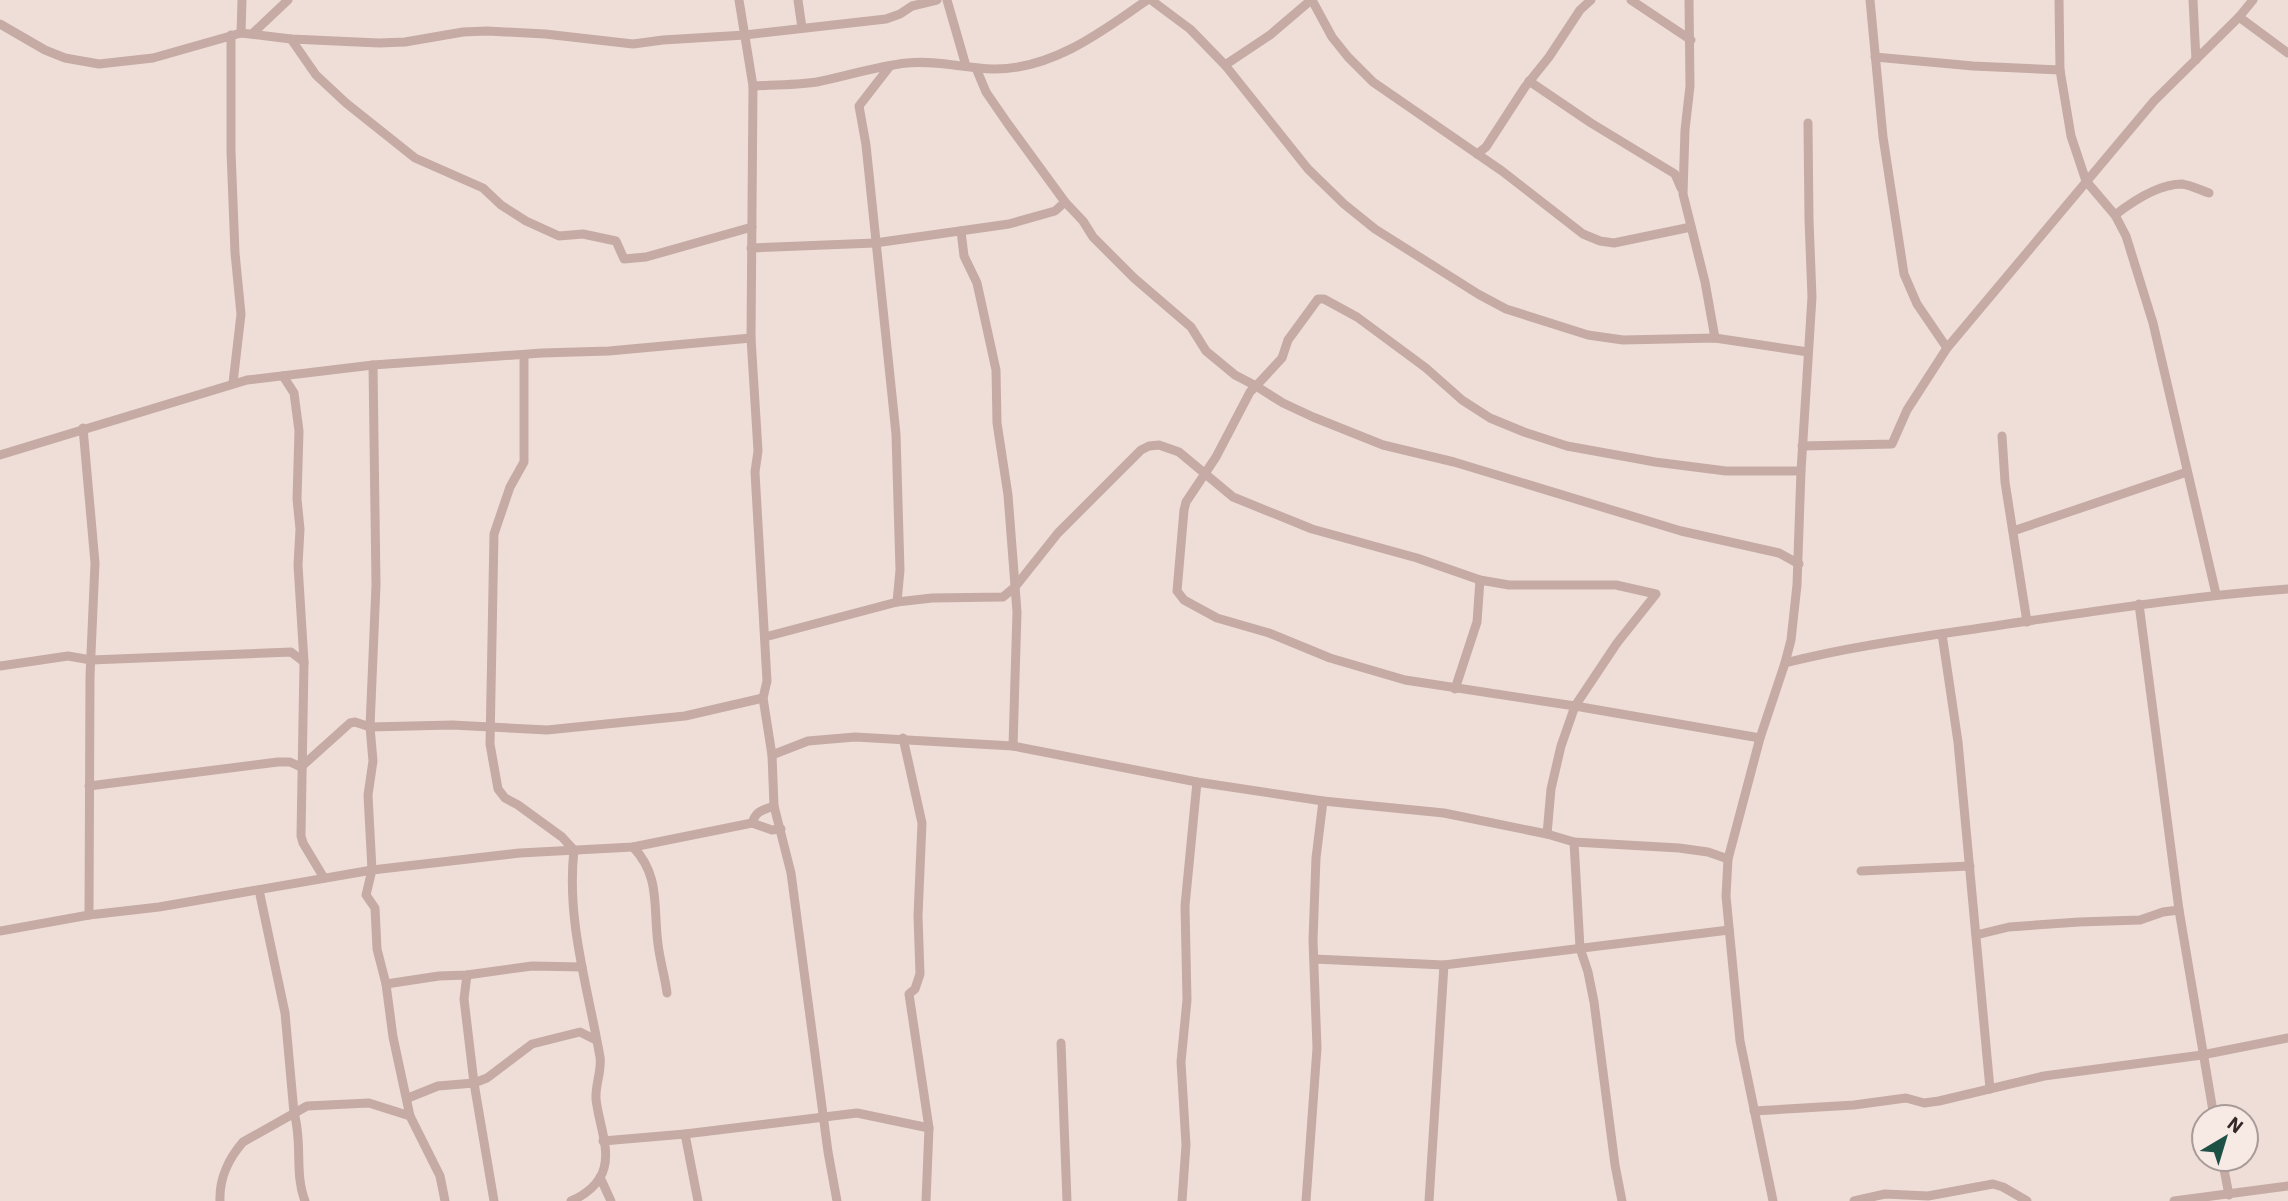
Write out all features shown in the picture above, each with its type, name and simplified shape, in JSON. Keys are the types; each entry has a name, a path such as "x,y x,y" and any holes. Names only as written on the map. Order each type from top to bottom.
{"street":[{"path":"242,0 242,33"},
{"path":"252,34 288,0"},
{"path":"739,0 753,86 751,338 758,451 755,472 767,681 763,698 772,755 774,806 791,873 828,1152 837,1201"},
{"path":"799,0 802,28"},
{"path":"0,24 45,50 65,58 99,64 153,58 242,33 292,39 379,43 487,31 633,44 886,19 912,6 937,0"},
{"path":"947,0 971,67 1065,202 1113,257 1191,327 1206,351 1235,375 1283,403 1383,445 1454,462 1681,531 1779,553 1799,564"},
{"path":"753,86 815,82 890,66 922,63 1010,69 1043,60 1082,44 1149,0 1190,29 1225,65 1307,169 1344,204 1375,229 1506,309 1587,335 1623,340 1715,338 1808,352"},
{"path":"1225,65 1270,35 1311,0 1332,37 1373,82 1477,154 1583,234 1614,243 1691,227"},
{"path":"1477,154 1486,147 1580,10 1591,0"},
{"path":"1631,0 1691,40"},
{"path":"1683,194 1690,86 1689,0"},
{"path":"1870,0 1883,137 1904,274 1911,294 1947,348"},
{"path":"2059,0 2060,70 2071,136 2086,181 2115,215 2126,236 2153,323 2216,594"},
{"path":"2193,0 2196,60"},
{"path":"1802,446 1892,444 1907,410 1947,348 2154,101 2253,0"},
{"path":"2239,17 2288,54"},
{"path":"231,35 231,151 235,253 241,314 233,383"},
{"path":"292,39 316,75 395,144 415,158 483,188 501,205 526,221 559,236 583,234 615,241 624,259 646,257 752,227"},
{"path":"1875,57 1973,66 2060,70"},
{"path":"890,66 859,106 866,145 895,434 900,570 897,602"},
{"path":"1530,81 1591,123 1675,174 1683,194 1705,282 1715,338"},
{"path":"1773,1201 1740,1041 1726,896 1728,859 1760,738 1785,663 1792,629 1799,564 1802,446 1812,297 1808,123"},
{"path":"2115,215 2151,192 2166,186 2184,184 2209,193"},
{"path":"751,248 875,243 1009,224 1055,211 1065,202"},
{"path":"961,231 964,256 977,283 996,370 998,423 1008,495 1017,612 1013,746"},
{"path":"1760,738 1575,705 1405,680 1330,658 1269,633 1217,618 1184,600 1177,591 1184,510 1186,502 1223,444 1250,392 1282,358 1288,340 1318,299 1324,299 1357,317 1426,368 1462,400 1490,418 1524,432 1567,446 1693,468 1801,471"},
{"path":"0,455 233,383 373,365 609,351 751,338"},
{"path":"524,355 524,462 510,487 494,534 493,680 488,727 498,789 505,798 562,837 574,849"},
{"path":"373,365 376,585 370,727 373,761 368,795 372,870 366,895 375,908 377,949 410,1115 440,1175 445,1201"},
{"path":"283,376 294,393 299,430 298,565 304,662 301,836 324,878"},
{"path":"83,428 95,563 91,660 89,915"},
{"path":"2002,436 2005,482 2027,622"},
{"path":"765,637 897,602 963,596 1003,597 1015,587 1058,534 1141,450 1159,445 1179,452 1233,497 1267,512 1312,529 1417,558 1480,580 1509,585 1616,585 1656,594 1617,643 1575,705 1561,746 1551,789 1547,834"},
{"path":"2013,531 2187,472"},
{"path":"1455,688 1477,622 1480,580"},
{"path":"1785,663 1847,649 2139,604 2216,594 2288,589"},
{"path":"2139,604 2179,910 2211,1103"},
{"path":"1942,634 1958,742 1990,1089"},
{"path":"0,666 68,656 91,660 291,652 304,662"},
{"path":"301,767 350,723 355,722 370,727 452,724 547,730 685,716 763,698"},
{"path":"772,755 808,741 855,737 1013,746 1197,782 1324,801 1444,813 1574,842 1679,848 1708,852 1728,859"},
{"path":"903,738 922,823 918,916 920,974 915,989 909,994 929,1128 926,1201"},
{"path":"89,786 278,762 289,762 301,767"},
{"path":"1182,1201 1186,1145 1181,1062 1186,999 1185,906 1197,782"},
{"path":"1307,1201 1317,1048 1313,940 1317,859 1324,801"},
{"path":"752,823 760,810 774,806"},
{"path":"0,931 372,870 574,849 633,847 752,823 772,830 781,830"},
{"path":"1574,842 1580,948 1594,1002 1613,1153 1622,1201"},
{"path":"633,847 645,859 649,869 667,993"},
{"path":"571,1201 594,1187 605,1167 595,1095 601,1060 576,941 571,870 574,849"},
{"path":"1861,871 1970,866"},
{"path":"259,890 285,1013 294,1113 298,1126 299,1180 305,1201"},
{"path":"1976,935 2009,927 2140,920 2179,910"},
{"path":"1314,960 1444,965 1729,930"},
{"path":"1429,1201 1444,965"},
{"path":"386,984 532,966 582,967"},
{"path":"467,975 464,999 474,1083 494,1201"},
{"path":"408,1098 438,1086 474,1083 487,1078 533,1044 580,1032 596,1040"},
{"path":"1754,1111 1854,1105 1906,1098 1924,1103 2044,1076 2202,1055 2288,1038"},
{"path":"1061,1043 1067,1201"},
{"path":"220,1201 224,1171 243,1142 307,1106 369,1103 410,1115"},
{"path":"603,1141 857,1113 929,1128"},
{"path":"685,1134 698,1201"},
{"path":"2225,1173 2229,1195"},
{"path":"600,1177 611,1201"},
{"path":"1854,1201 1885,1194 1928,1196 1993,1184 2027,1201"},
{"path":"2174,1201 2288,1186"}]}
